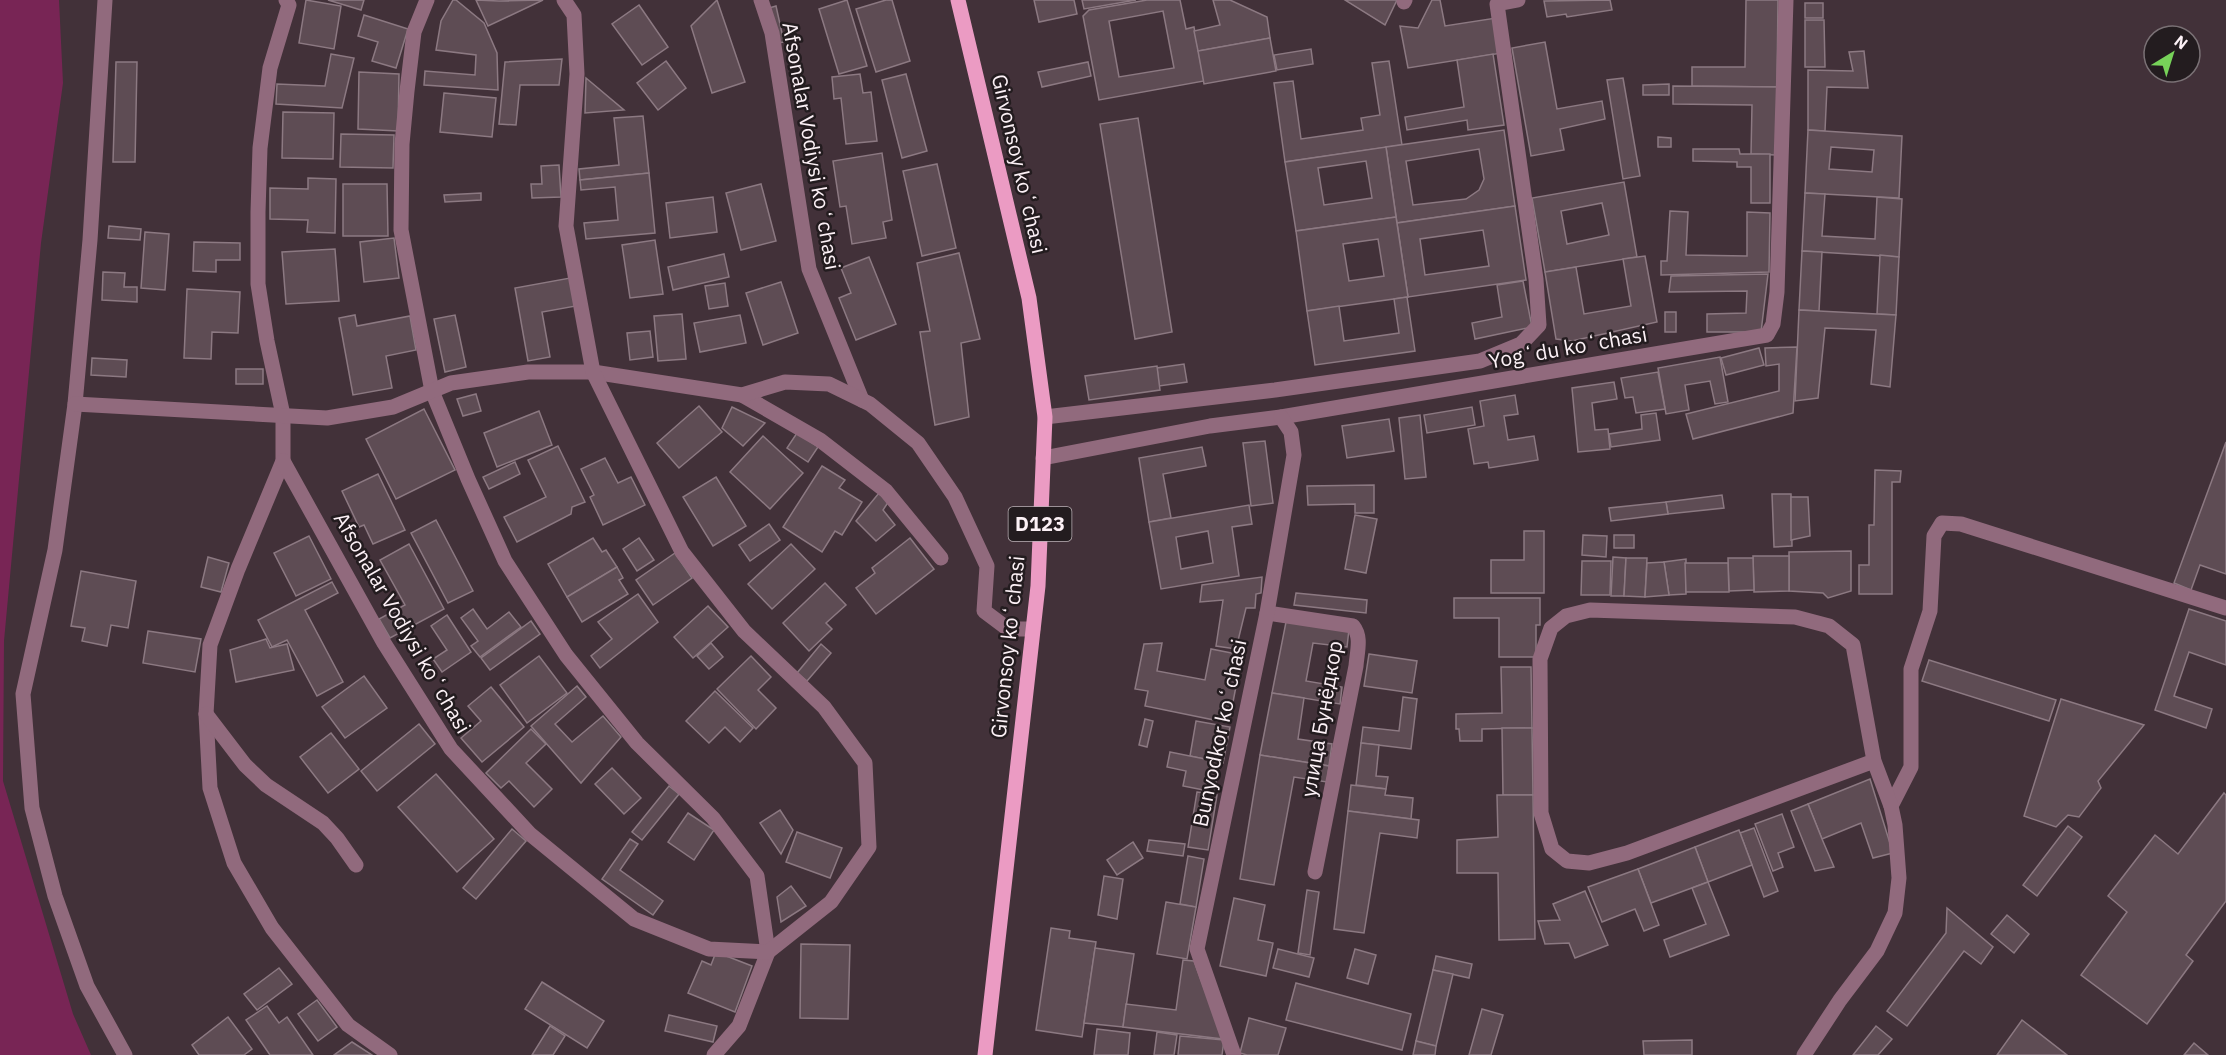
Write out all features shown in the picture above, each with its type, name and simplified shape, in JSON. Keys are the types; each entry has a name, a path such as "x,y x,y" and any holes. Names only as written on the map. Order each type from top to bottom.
{"main road":[{"name":"Girvonsoy koʻchasi","path":"958,0 1029,298 1045,417 1038,586 985,1055"}],"street":[{"path":"105,0 90,240 75,404 55,550 23,694 32,808 55,896 87,986 125,1055"},
{"name":"Afsonalar Vodiysi koʻchasi","path":"286,0 290,5 270,68 260,148 258,224 258,284 267,341 283,415 283,461 238,568 210,645 206,714 210,788 234,863 272,928 348,1025 390,1055"},
{"path":"427,0 414,32 407,91 402,144 401,230 432,390 468,479 505,561 566,655 638,743 713,819 757,876 768,952 739,1026 714,1055"},
{"path":"564,0 574,15 576,74 566,226 593,372 682,552 744,631 824,707 865,763 869,847 831,902 768,952"},
{"name":"Afsonalar Vodiysi koʻchasi","path":"761,0 772,33 809,269 862,400"},
{"name":"Yogʻdu koʻchasi","path":"1045,417 1275,390 1480,361 1521,344 1539,325 1536,279 1497,4 1518,0"},
{"name":"Yogʻdu koʻchasi","path":"1043,458 1210,426 1281,417 1767,335 1773,324 1777,292 1786,0"},
{"path":"75,404 327,418 393,407 450,383 528,372 593,372 742,395 820,440 886,491 941,558"},
{"path":"742,395 785,382 829,384 870,404 918,443 955,498 987,566 984,611 1008,628 1033,629"},
{"name":"Bunyodkor koʻchasi","path":"1234,1055 1197,949 1267,613 1294,455 1291,432 1281,417"},
{"name":"Afsonalar Vodiysi koʻchasi","path":"283,461 384,643 451,749 530,834 634,919 709,949 768,952"},
{"path":"1891,806 1911,768 1911,669 1930,611 1934,536 1942,522 1961,524 2226,608"},
{"path":"1804,1055 1840,1000 1877,951 1895,913 1899,878 1895,825 1891,806 1874,761 1853,645 1829,626 1795,617 1590,610 1566,615 1551,628 1540,659 1541,813 1552,849 1567,861 1589,863 1627,854 1874,761"},
{"name":"улица Бунёдкор","path":"1267,613 1353,626 1358,631 1356,666 1315,872"},
{"path":"206,714 245,765 266,785 323,823 337,837 356,865"}],"shaded area":[{"path":"0,0 59,0 63,83 41,243 4,641 3,781 73,1014 91,1055 0,1055"}],"building":[{"path":"306,0 341,6 334,49 299,43"},
{"path":"328,0 364,0 361,10"},
{"path":"453,0 484,23 497,53 498,90 424,85 425,71 475,75 476,55 436,50 441,21"},
{"path":"476,0 499,1 543,0 488,26"},
{"path":"717,0 745,82 712,93 691,26"},
{"path":"847,0 867,66 839,74 819,9"},
{"path":"892,0 910,61 876,72 856,9"},
{"path":"1034,0 1074,0 1077,14 1039,22"},
{"path":"1082,0 1136,0 1084,9"},
{"path":"1147,0 1180,0 1186,29 1194,27 1204,81 1099,100 1083,16 1089,10","holes":["1163,11 1174,68 1119,77 1109,21"]},
{"path":"1213,0 1230,0 1267,17 1270,38 1198,51 1194,31 1220,25"},
{"path":"1345,0 1397,0 1385,25"},
{"path":"1432,0 1440,0 1445,26 1496,18 1502,53 1408,68 1400,26 1418,28"},
{"path":"1610,0 1612,10 1567,17 1566,14 1547,17 1544,1"},
{"path":"1746,0 1778,0 1777,87 1692,86 1692,67 1745,67"},
{"path":"1805,3 1823,3 1823,18 1805,18"},
{"path":"639,5 668,47 642,65 612,24"},
{"path":"776,6 784,42 777,43 769,8"},
{"path":"364,15 408,29 396,68 372,61 378,42 358,36"},
{"path":"1805,20 1824,20 1825,67 1805,67"},
{"path":"1270,38 1276,71 1204,84 1198,51"},
{"path":"1545,42 1557,109 1602,101 1605,119 1560,129 1564,150 1531,156 1512,48"},
{"path":"1311,49 1313,64 1277,70 1274,55"},
{"path":"1864,51 1868,88 1827,87 1825,131 1808,130 1808,70 1853,71 1849,52"},
{"path":"331,54 354,58 342,108 276,104 277,84 325,86"},
{"path":"1493,54 1504,125 1468,130 1467,120 1407,130 1405,117 1464,107 1457,60"},
{"path":"562,59 559,85 520,85 516,125 499,124 505,62"},
{"path":"666,61 686,88 658,110 637,83"},
{"path":"1389,61 1402,145 1285,162 1274,83 1293,81 1301,139 1363,130 1361,118 1380,115 1372,63"},
{"path":"116,62 137,62 135,162 113,162"},
{"path":"1088,62 1091,76 1042,87 1038,72"},
{"path":"359,72 399,74 398,131 358,129"},
{"path":"860,74 863,93 871,92 877,141 846,144 841,98 834,99 832,77"},
{"path":"906,74 927,151 902,158 882,80"},
{"path":"586,78 624,110 585,113"},
{"path":"1623,78 1640,176 1623,179 1607,80"},
{"path":"1669,84 1669,95 1643,95 1643,85"},
{"path":"1673,86 1777,87 1776,155 1751,154 1752,105 1673,104"},
{"path":"444,93 496,98 492,137 440,132"},
{"path":"283,112 334,113 333,159 282,158"},
{"path":"643,116 649,173 580,180 579,169 619,165 614,118"},
{"path":"1138,118 1172,332 1135,339 1100,124"},
{"path":"1504,130 1515,206 1397,223 1386,147","holes":["1479,149 1484,179 1479,190 1466,199 1413,205 1406,161"]},
{"path":"1808,130 1902,136 1899,198 1805,193","holes":["1831,147 1874,150 1872,172 1829,169"]},
{"path":"341,134 394,135 393,168 340,167"},
{"path":"1658,137 1671,138 1671,147 1658,147"},
{"path":"1386,147 1396,217 1296,231 1285,162","holes":["1366,161 1372,198 1324,205 1318,168"]},
{"path":"1693,149 1739,149 1740,154 1770,154 1770,203 1751,203 1751,167 1737,167 1737,162 1693,161"},
{"path":"882,153 892,220 883,222 886,238 852,244 846,206 840,207 833,161"},
{"path":"937,164 956,248 922,256 903,171"},
{"path":"559,165 561,197 532,198 531,184 542,184 541,166"},
{"path":"649,173 655,233 586,239 584,223 618,220 615,187 581,190 580,180"},
{"path":"308,178 336,179 335,233 307,232 308,220 270,219 270,188 308,189"},
{"path":"1624,182 1637,257 1545,272 1532,198","holes":["1602,203 1609,235 1567,244 1561,211"]},
{"path":"343,184 387,184 388,236 343,236"},
{"path":"761,184 776,241 741,250 726,193"},
{"path":"481,193 481,200 445,202 444,195"},
{"path":"1805,193 1825,194 1822,236 1875,239 1877,197 1902,199 1899,257 1802,251"},
{"path":"713,197 717,232 670,238 666,203"},
{"path":"1515,206 1526,280 1408,297 1397,223","holes":["1483,230 1489,266 1425,275 1420,239"]},
{"path":"1670,211 1688,212 1686,255 1747,256 1747,212 1770,213 1769,272 1661,275 1661,261 1667,261"},
{"path":"1396,217 1408,297 1307,311 1296,231","holes":["1378,239 1384,276 1349,281 1343,244"]},
{"path":"109,226 141,229 140,240 108,238"},
{"path":"145,232 169,234 165,290 141,288"},
{"path":"394,238 399,278 364,282 360,242"},
{"path":"655,240 663,294 630,298 622,245"},
{"path":"194,242 240,243 240,260 216,260 216,272 193,271"},
{"path":"335,249 339,301 286,304 282,252"},
{"path":"1802,251 1822,252 1819,311 1799,310"},
{"path":"959,253 980,339 961,343 969,417 935,425 920,332 930,331 917,263"},
{"path":"724,254 729,277 673,290 668,267"},
{"path":"1880,255 1899,257 1896,315 1877,314"},
{"path":"1645,256 1657,322 1572,341 1556,339 1545,272 1576,267 1584,314 1631,306 1623,259"},
{"path":"869,257 896,324 856,340 839,298 851,293 841,268"},
{"path":"103,272 125,273 124,287 137,287 137,302 102,300"},
{"path":"1768,274 1761,332 1707,332 1707,314 1746,313 1747,291 1669,292 1671,276"},
{"path":"570,278 576,306 542,312 550,357 528,361 515,288"},
{"path":"1523,281 1532,327 1475,339 1472,323 1502,317 1497,285"},
{"path":"781,282 798,333 763,345 746,293"},
{"path":"725,283 728,306 709,309 705,286"},
{"path":"187,289 240,292 238,333 212,332 211,359 184,358"},
{"path":"1407,297 1415,351 1315,365 1307,311 1339,306 1344,341 1399,333 1394,299"},
{"path":"1799,310 1896,315 1890,387 1871,384 1876,330 1825,328 1818,398 1795,401"},
{"path":"1665,312 1676,312 1676,332 1665,332"},
{"path":"682,314 686,359 658,361 654,316"},
{"path":"355,315 357,326 410,316 416,350 386,356 392,388 353,395 339,318"},
{"path":"455,315 466,367 445,372 434,319"},
{"path":"740,315 746,343 700,352 694,323"},
{"path":"650,331 653,357 630,360 627,333"},
{"path":"1797,347 1793,413 1693,439 1686,414 1779,391 1779,364 1766,366 1765,348"},
{"path":"1759,348 1764,365 1726,375 1721,358"},
{"path":"1720,357 1728,402 1715,404 1710,381 1685,385 1689,410 1666,414 1658,368"},
{"path":"92,358 127,360 126,377 91,375"},
{"path":"1184,364 1187,382 1159,386 1157,368"},
{"path":"1157,366 1160,390 1089,400 1085,376"},
{"path":"236,369 263,369 263,384 236,384"},
{"path":"1658,372 1665,409 1636,413 1633,397 1625,398 1621,378"},
{"path":"1614,382 1617,399 1592,403 1595,430 1608,429 1610,449 1578,452 1572,388"},
{"path":"476,394 481,411 463,416 457,399"},
{"path":"1515,395 1518,414 1504,416 1508,440 1534,436 1538,460 1489,468 1488,462 1474,464 1468,429 1484,426 1480,401"},
{"path":"699,406 722,432 679,468 657,443"},
{"path":"732,407 765,423 743,446 722,428"},
{"path":"1472,407 1475,425 1427,433 1424,415"},
{"path":"424,409 455,470 396,499 366,439"},
{"path":"539,411 552,445 497,467 484,433"},
{"path":"1656,413 1660,440 1611,447 1609,434 1642,429 1641,415"},
{"path":"1420,415 1426,477 1405,479 1399,418"},
{"path":"1389,419 1394,451 1347,458 1342,426"},
{"path":"797,433 818,447 808,462 787,448"},
{"path":"763,436 803,473 770,509 730,472"},
{"path":"1265,441 1273,503 1251,506 1243,443"},
{"path":"2226,442 2226,574 2200,565 2191,590 2174,583"},
{"path":"558,446 585,502 572,507 571,514 517,542 504,517 546,497 528,460"},
{"path":"1202,447 1206,466 1163,474 1171,518 1149,522 1139,458"},
{"path":"605,458 618,483 631,477 645,505 603,525 590,497 594,495 581,469"},
{"path":"515,462 520,474 489,489 483,477"},
{"path":"822,466 845,480 839,488 862,502 842,535 835,531 822,552 783,527"},
{"path":"1875,470 1901,471 1900,482 1892,482 1892,594 1859,594 1859,565 1869,565 1869,525 1874,525"},
{"path":"378,474 405,530 373,544 364,525 359,527 342,491"},
{"path":"716,477 746,526 713,546 683,497"},
{"path":"1374,485 1374,513 1355,513 1355,504 1308,505 1307,486"},
{"path":"879,493 889,501 883,510 895,525 876,541 856,521"},
{"path":"1772,494 1791,494 1792,546 1774,547"},
{"path":"1722,495 1724,508 1668,514 1666,502"},
{"path":"1791,497 1808,497 1810,536 1791,540"},
{"path":"1666,502 1668,514 1611,521 1609,508"},
{"path":"1249,505 1252,524 1232,527 1239,576 1161,589 1149,522","holes":["1208,531 1213,563 1181,569 1176,537"]},
{"path":"1355,515 1377,519 1366,573 1345,569"},
{"path":"436,520 473,591 448,603 411,533"},
{"path":"769,524 780,540 750,561 739,545"},
{"path":"1524,531 1544,531 1544,593 1491,593 1491,560 1524,560"},
{"path":"1583,535 1607,536 1606,557 1582,555"},
{"path":"1614,535 1634,535 1634,548 1614,548"},
{"path":"309,536 331,579 296,596 274,553"},
{"path":"593,538 602,552 606,550 617,567 567,597 548,564"},
{"path":"639,538 654,560 637,571 623,549"},
{"path":"910,538 934,569 876,614 856,588 875,573 872,568"},
{"path":"409,544 444,609 390,638 379,619 405,605 380,560"},
{"path":"791,544 815,569 772,609 748,584"},
{"path":"1851,551 1851,591 1828,598 1823,593 1789,591 1789,552"},
{"path":"675,553 692,578 653,605 636,580"},
{"path":"1753,556 1789,556 1789,591 1754,592"},
{"path":"208,557 229,563 221,592 201,587"},
{"path":"1613,557 1626,558 1624,596 1611,596"},
{"path":"1626,558 1647,558 1645,597 1624,596"},
{"path":"1728,558 1753,558 1754,590 1729,591"},
{"path":"1686,559 1686,594 1669,595 1664,562"},
{"path":"1582,561 1611,561 1610,595 1581,595"},
{"path":"1664,562 1669,595 1645,597 1647,563"},
{"path":"1685,563 1728,563 1729,592 1686,592"},
{"path":"617,567 623,578 619,580 628,594 582,622 567,597"},
{"path":"81,571 136,581 128,628 111,625 107,646 82,641 85,628 71,626"},
{"path":"1262,577 1261,593 1256,594 1255,608 1246,608 1236,649 1216,646 1223,600 1200,602 1202,585"},
{"path":"332,582 338,593 305,610 343,682 317,696 287,640 272,647 258,620"},
{"path":"825,583 846,605 826,623 832,629 809,651 783,623"},
{"path":"1296,593 1367,600 1366,613 1294,605"},
{"path":"638,594 658,622 600,668 591,656 612,639 598,622"},
{"path":"1454,598 1540,598 1540,625 1536,625 1536,657 1499,657 1499,618 1454,618"},
{"path":"708,606 728,627 693,658 674,637"},
{"path":"473,609 487,629 509,612 521,627 480,657 471,646 478,641 461,618"},
{"path":"2189,609 2226,621 2226,665 2189,652 2174,696 2212,709 2206,728 2155,710"},
{"path":"447,615 471,652 442,672 433,659 447,650 431,626"},
{"path":"531,621 540,634 490,670 481,658"},
{"path":"1286,622 1349,629 1347,647 1313,643 1306,681 1342,687 1340,704 1272,693"},
{"path":"148,631 201,639 195,672 143,663"},
{"path":"266,639 270,648 287,644 294,670 236,682 230,650"},
{"path":"711,643 723,657 709,669 697,656"},
{"path":"1162,643 1157,671 1205,680 1211,649 1242,655 1229,723 1145,706 1148,691 1135,689 1144,644"},
{"path":"821,644 831,653 807,681 797,673"},
{"path":"1369,654 1417,661 1412,693 1364,686"},
{"path":"539,656 567,693 527,723 500,685"},
{"path":"751,656 771,677 758,690 776,708 756,729 717,689"},
{"path":"1929,660 2056,700 2049,721 1922,681"},
{"path":"1501,667 1531,667 1532,728 1482,729 1482,741 1460,741 1459,729 1456,729 1456,714 1502,713"},
{"path":"364,676 387,708 345,738 322,707"},
{"path":"577,686 586,697 555,724 572,742 603,716 621,737 581,783 531,726"},
{"path":"491,687 524,727 482,762 461,738 481,721 468,706"},
{"path":"715,691 753,728 740,742 725,727 709,743 686,721"},
{"path":"1272,693 1304,698 1298,739 1332,744 1329,766 1260,755"},
{"path":"1403,697 1417,699 1411,749 1361,743 1363,727 1399,731"},
{"path":"2061,699 2144,725 2098,781 2101,788 2079,817 2068,815 2056,827 2024,816"},
{"path":"1145,719 1153,721 1147,747 1139,745"},
{"path":"1196,721 1230,727 1223,763 1190,756"},
{"path":"419,724 435,744 377,791 361,771"},
{"path":"1502,728 1532,728 1533,795 1503,795"},
{"path":"531,729 546,744 526,763 552,789 534,807 509,781 501,788 486,773"},
{"path":"331,733 359,769 328,793 300,757"},
{"path":"1361,743 1379,745 1376,776 1388,777 1386,789 1356,785"},
{"path":"1170,752 1220,762 1214,792 1183,786 1186,771 1167,767"},
{"path":"1260,755 1329,766 1327,782 1294,777 1274,885 1240,879"},
{"path":"612,768 641,798 624,814 595,784"},
{"path":"436,774 494,839 457,872 398,807"},
{"path":"1870,779 1893,853 1873,858 1861,823 1822,839 1808,804"},
{"path":"1351,785 1386,789 1385,795 1413,798 1411,819 1348,811"},
{"path":"669,786 679,794 642,840 632,832"},
{"path":"1197,792 1217,795 1208,850 1188,847"},
{"path":"2224,793 2226,795 2226,901 2186,955 2193,961 2147,1024 2081,975 2127,912 2108,896 2155,835 2178,854"},
{"path":"1497,795 1533,795 1535,939 1499,940 1498,873 1457,873 1457,840 1498,837"},
{"path":"1808,804 1834,867 1815,871 1791,811"},
{"path":"780,810 793,830 781,854 760,823"},
{"path":"1348,811 1419,820 1417,838 1380,833 1364,933 1334,929"},
{"path":"688,813 714,830 694,860 668,842"},
{"path":"1782,814 1794,847 1778,853 1783,867 1773,871 1755,824"},
{"path":"2068,826 2082,837 2037,896 2023,885"},
{"path":"1754,828 1778,891 1764,897 1740,833"},
{"path":"512,829 526,841 476,899 463,888"},
{"path":"1739,830 1752,865 1708,882 1695,847"},
{"path":"797,832 842,848 830,878 786,862"},
{"path":"630,839 638,844 620,870 663,901 653,915 602,879"},
{"path":"1149,840 1185,844 1183,856 1147,851"},
{"path":"1133,842 1143,858 1117,875 1107,860"},
{"path":"1695,847 1708,882 1651,903 1638,869"},
{"path":"1188,856 1204,859 1196,907 1180,904"},
{"path":"1638,869 1659,925 1644,931 1635,909 1602,922 1588,887"},
{"path":"1104,876 1123,879 1117,919 1098,915"},
{"path":"1708,882 1729,935 1670,957 1664,940 1706,924 1692,888"},
{"path":"791,886 806,906 781,922 777,897"},
{"path":"1307,890 1319,892 1310,955 1298,953"},
{"path":"1585,891 1608,945 1575,958 1569,943 1545,944 1538,921 1560,920 1553,904"},
{"path":"1234,898 1265,905 1258,940 1273,943 1266,976 1220,966"},
{"path":"1166,902 1196,907 1187,959 1157,954"},
{"path":"1947,908 1993,947 1981,964 1964,951 1907,1026 1887,1011 1946,933"},
{"path":"2007,915 2029,934 2014,953 1991,934"},
{"path":"1051,928 1070,931 1069,938 1096,942 1082,1037 1036,1030"},
{"path":"801,944 850,945 848,1019 800,1018"},
{"path":"1095,948 1134,954 1123,1027 1084,1023"},
{"path":"1278,949 1314,958 1309,977 1273,968"},
{"path":"1355,949 1376,955 1368,984 1347,978"},
{"path":"716,952 752,966 735,1012 688,993 702,961 711,965"},
{"path":"1436,956 1472,964 1469,978 1433,970"},
{"path":"1183,960 1194,961 1223,1039 1123,1027 1126,1004 1176,1010"},
{"path":"279,968 292,984 257,1010 244,994"},
{"path":"1433,970 1453,974 1436,1046 1416,1041"},
{"path":"542,982 604,1021 587,1048 525,1009"},
{"path":"1296,983 1411,1014 1402,1050 1286,1020"},
{"path":"317,1000 337,1027 318,1041 298,1014"},
{"path":"267,1006 279,1023 287,1017 313,1055 270,1055 246,1020"},
{"path":"1482,1009 1503,1015 1491,1055 1469,1055"},
{"path":"669,1015 717,1026 713,1042 665,1031"},
{"path":"228,1017 252,1049 244,1055 199,1055 192,1045"},
{"path":"1249,1018 1286,1028 1278,1055 1240,1053"},
{"path":"2022,1020 2067,1055 1997,1055"},
{"path":"550,1026 565,1036 553,1055 532,1055"},
{"path":"1876,1026 1892,1039 1878,1055 1853,1055"},
{"path":"1097,1029 1130,1033 1128,1055 1094,1055"},
{"path":"1157,1032 1177,1035 1174,1055 1154,1055"},
{"path":"1180,1036 1224,1040 1222,1055 1178,1055"},
{"path":"1692,1040 1692,1055 1644,1055 1643,1041"},
{"path":"1416,1041 1436,1046 1435,1055 1413,1055"},
{"path":"352,1042 372,1055 334,1055"},
{"path":"2194,1043 2208,1055 2184,1055"}]}
